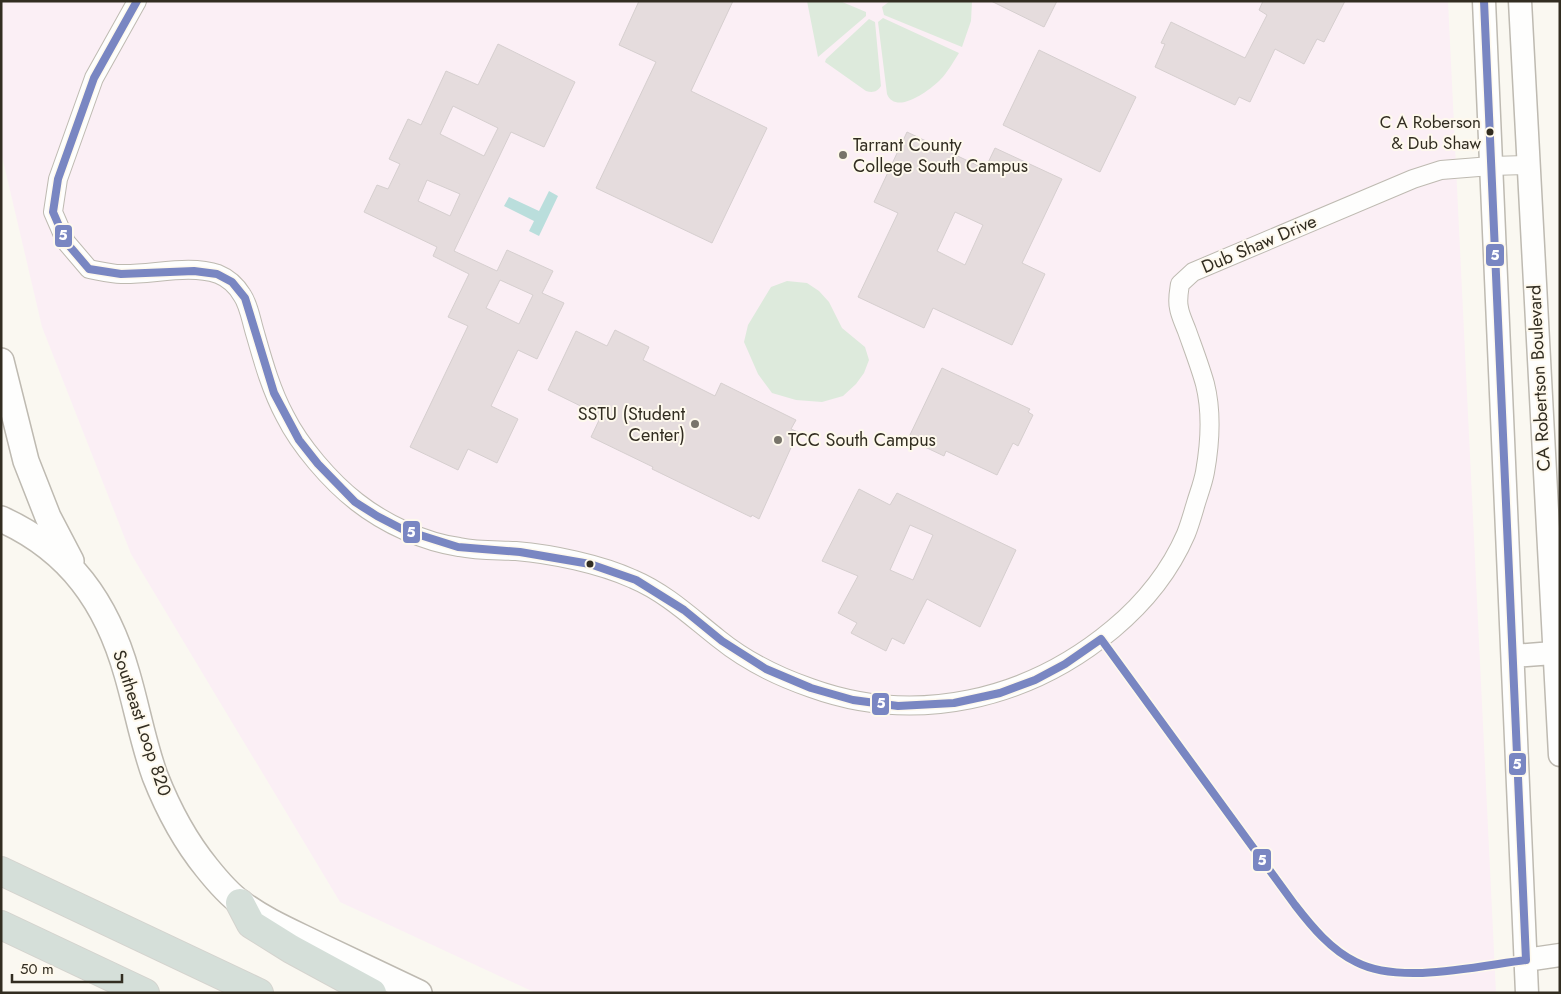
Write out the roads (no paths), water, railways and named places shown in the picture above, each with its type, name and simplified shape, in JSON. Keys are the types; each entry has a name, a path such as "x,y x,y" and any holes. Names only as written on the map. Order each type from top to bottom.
{"highway":[{"path":"1,870 259,993"},
{"path":"240,903 251,924 291,949 372,993"},
{"path":"1,925 145,993"}],"main road":[{"path":"1,361 26,461 48,517 76,572"},
{"name":"Southeast Loop 820","path":"1,519 37,539 76,572 90,590 107,618 127,672 155,775 170,810 186,839 207,868 240,903 290,932 419,993"}],"street":[{"name":"Dub Shaw Drive","path":"137,1 94,78 58,179 53,212 66,242 90,269 121,274 194,271 217,274 232,282 244,298 274,393 299,440 318,464 355,502 377,516 404,530 458,547 520,552 590,564 617,573 636,580 658,592 684,610 722,641 766,669 819,691 853,700 898,706 954,703 1000,693 1035,680 1085,651 1124,620 1149,594 1170,564 1187,533 1205,474 1210,421 1206,387 1178,306 1180,284 1193,272 1433,172 1491,166 1528,165"},
{"path":"1484,1 1527,993"},
{"name":"CA Robertson Boulevard","path":"1520,1 1553,653 1560,755"},
{"path":"1513,656 1553,653"},
{"path":"1526,960 1560,955"}],"water":[{"path":"549,191 558,196 539,236 529,231 534,221 504,206 509,197 539,211"}],"place":[{"name":"C A Roberson & Dub Shaw","path":"1490,132"},
{"name":"Tarrant County College South Campus","path":"843,155"},
{"name":"SSTU (Student Center)","path":"695,424"},
{"name":"TCC South Campus","path":"778,440"}]}
